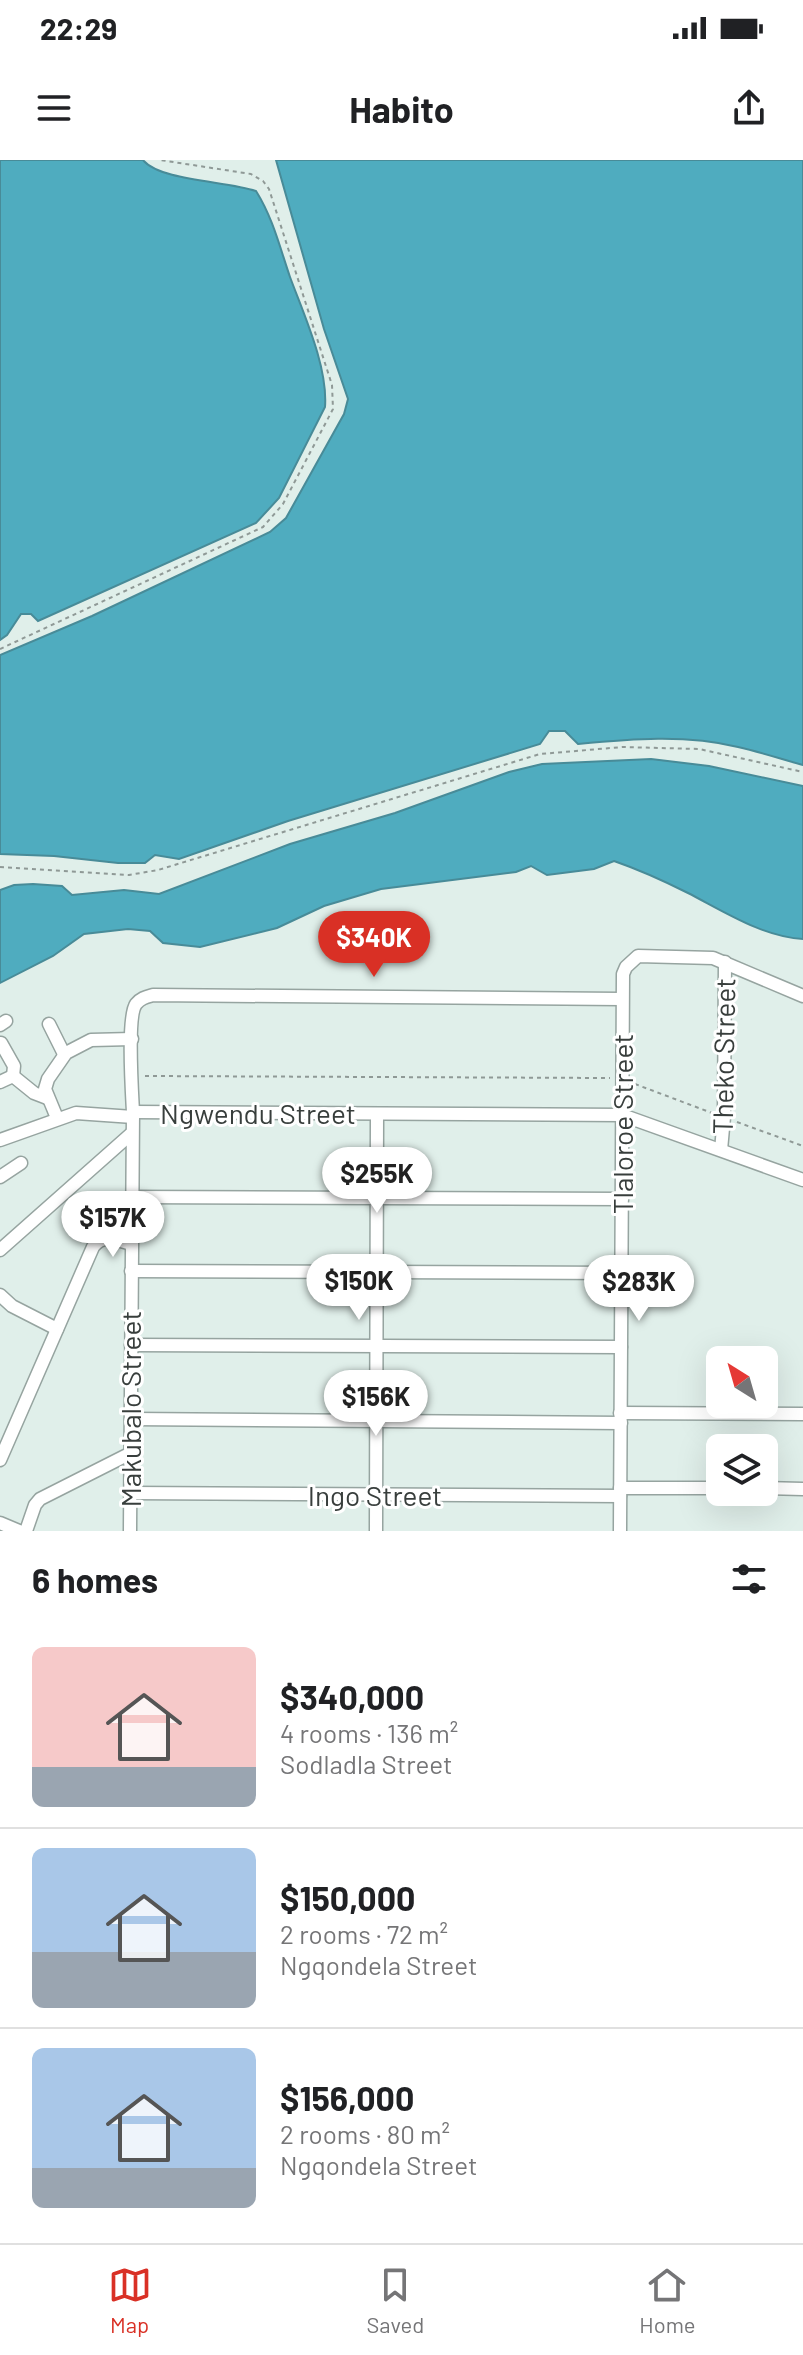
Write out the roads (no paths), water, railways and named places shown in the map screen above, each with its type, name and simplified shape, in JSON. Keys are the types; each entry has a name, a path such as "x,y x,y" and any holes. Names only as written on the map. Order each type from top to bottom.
{"street":[{"name":"Tlaloroe Street","path":"620,1531 623,974 631,960 638,956 704,956 725,962"},
{"path":"725,962 803,996"},
{"name":"Theko Street","path":"721,1150 725,962"},
{"name":"Makubalo Street","path":"130,1531 131,1076 134,1007 139,1001 153,995 621,999"},
{"path":"49,1024 64,1054"},
{"path":"57,1118 45,1089 64,1054 91,1040 132,1039"},
{"path":"1,1043 14,1066 13,1076"},
{"path":"13,1076 34,1093 47,1098"},
{"path":"0,1082 13,1076"},
{"name":"Ngwendu Street","path":"0,1140 76,1113 622,1115 803,1180"},
{"path":"376,1531 377,1114"},
{"path":"0,1250 132,1133"},
{"path":"0,1177 21,1163"},
{"path":"132,1197 622,1199"},
{"path":"0,1460 97,1241 111,1238 131,1244"},
{"path":"131,1271 622,1273"},
{"path":"0,1295 12,1306 57,1329"},
{"path":"131,1345 621,1347"},
{"path":"131,1419 377,1420 803,1414"},
{"path":"26,1531 40,1499 131,1453"},
{"path":"778,1488 803,1489"},
{"name":"Ingo Street","path":"130,1493 376,1495 706,1489"},
{"path":"0,1523 19,1531"}],"water":[{"path":"0,160 143,160 164,172 256,191 272,222 314,341 323,375 325,407 279,498 256,523 38,621 31,614 21,614 0,640"},
{"path":"276,160 803,160 803,765 698,740 578,744 565,731 549,731 540,744 288,821 179,859 155,855 145,863 118,863 0,854 0,655 92,616 270,532 286,518 344,414 348,399 324,329"},
{"path":"651,759 709,766 803,786 803,939 758,928 670,884 614,861 594,869 547,875 531,866 516,872 381,889 324,906 277,928 200,947 163,943 150,931 128,929 84,934 53,956 0,983 0,890 14,885 62,886 72,895 124,890 159,894 290,844 395,813 509,772 542,764"}]}
